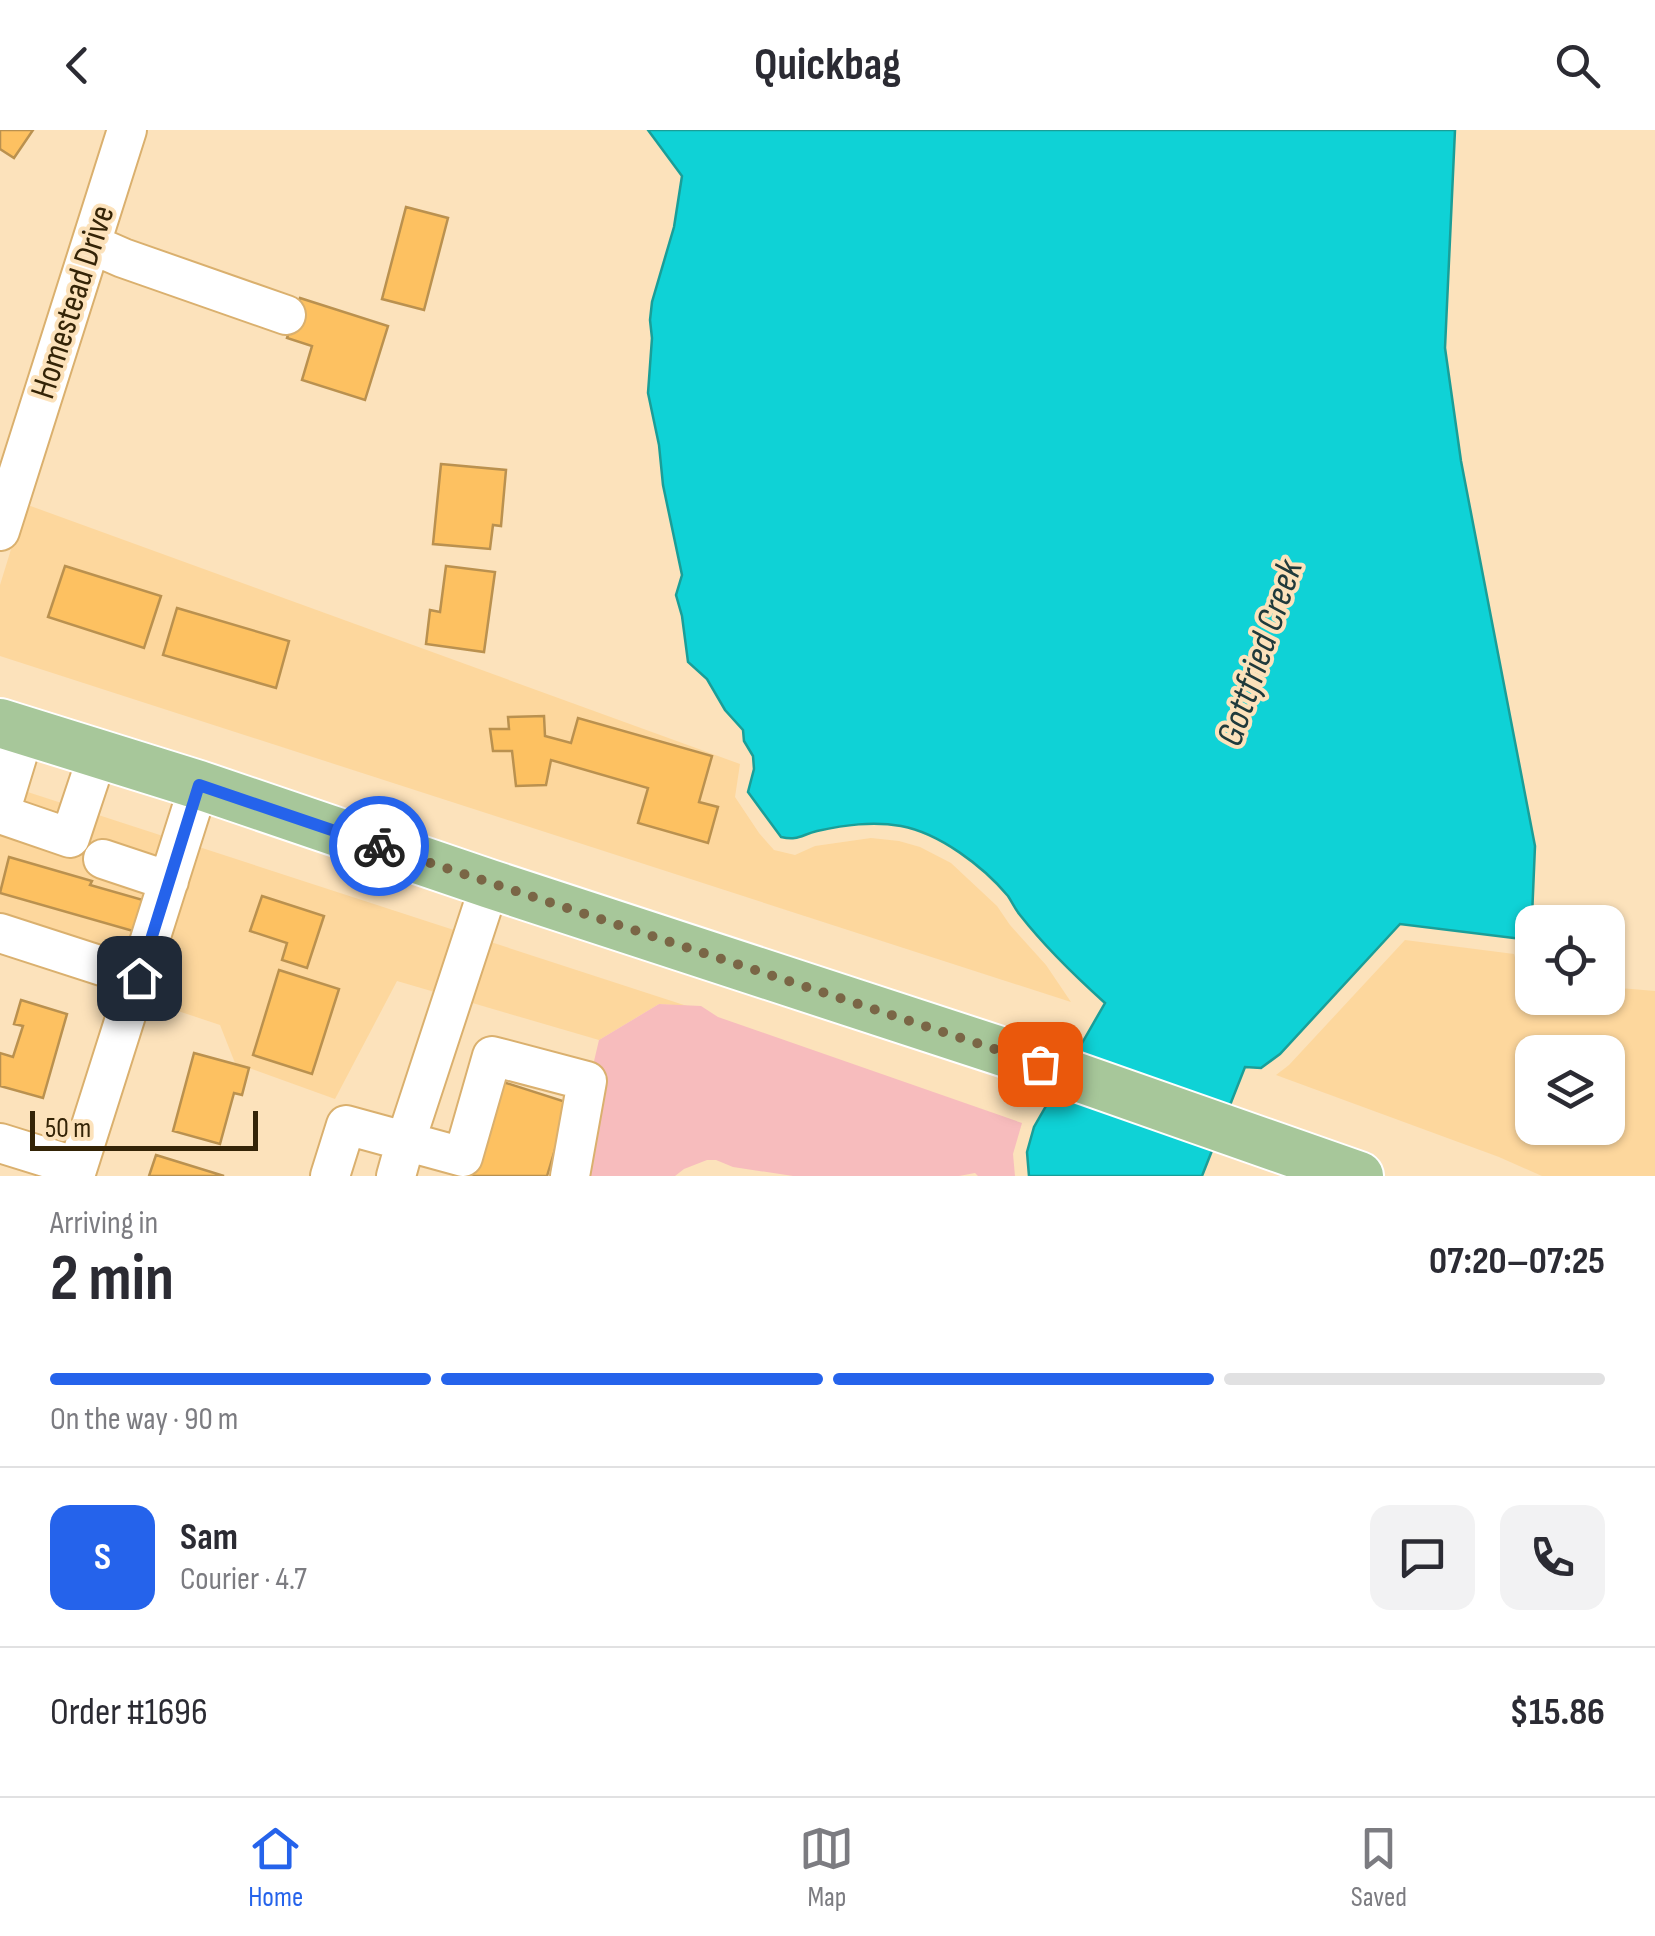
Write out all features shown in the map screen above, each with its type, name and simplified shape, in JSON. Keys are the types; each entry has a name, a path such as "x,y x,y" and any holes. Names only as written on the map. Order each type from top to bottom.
{"main road":[{"path":"12,727 199,785 1040,1064 1359,1176"}],"street":[{"name":"Homestead Drive","path":"0,531 127,130"},
{"path":"91,244 286,315"},
{"path":"12,727 0,813 70,838 98,754"},
{"path":"0,1143 76,1172 199,785"},
{"path":"103,860 169,881"},
{"path":"401,1158 490,884"},
{"path":"0,933 139,978"},
{"path":"330,1176 346,1124 401,1158 464,1157 492,1056 587,1081 570,1176"}],"shaded area":[{"path":"25,504 740,764 735,797 774,850 795,855 815,846 871,838 920,847 951,863 997,906 1071,1002 0,656 0,585"},
{"path":"0,783 166,837 129,956 0,914"},
{"path":"196,846 687,1006 659,1004 599,1040 397,981 335,1099 235,1063 220,1025 148,1001"},
{"path":"1405,940 1514,954 1515,1015 1625,1015 1625,988 1655,991 1655,1176 1542,1176 1276,1075"},
{"path":"659,1004 701,1006 718,1017 1022,1123 1013,1154 1015,1176 793,1176 707,1160 675,1176 576,1176 587,1091 599,1040"}],"water":[{"name":"Gottfried Creek","path":"648,130 1455,130 1445,348 1461,461 1535,846 1532,905 1515,905 1515,938 1400,924 1280,1054 1261,1068 1245,1067 1202,1176 1029,1176 1027,1152 1034,1127 1105,1003 1050,950 986,873 930,836 901,826 869,824 827,829 796,838 781,837 748,792 753,756 744,741 743,730 725,710 707,679 688,662 676,595 682,575 648,393 652,302 674,227 682,176"}],"building":[{"path":"0,130 33,130 14,158 0,149"},
{"path":"406,207 448,218 424,310 382,299"},
{"path":"300,298 388,326 365,400 302,380 312,346 287,338"},
{"path":"441,464 506,470 501,526 493,525 490,549 433,544"},
{"path":"65,566 161,596 144,648 48,617"},
{"path":"446,566 495,572 484,652 426,644 430,610 440,612"},
{"path":"177,608 289,641 276,688 163,655"},
{"path":"544,716 545,736 571,743 578,718 712,756 699,802 718,807 708,843 638,823 648,788 551,760 546,785 516,786 512,751 493,751 490,729 509,729 508,717"},
{"path":"9,857 143,900 133,931 0,893"},
{"path":"262,896 324,916 307,968 282,960 287,943 250,931"},
{"path":"279,970 339,989 312,1074 253,1055"},
{"path":"21,1000 67,1014 43,1098 0,1086 0,1053 13,1057 23,1026 14,1024"},
{"path":"194,1053 249,1068 242,1095 234,1093 220,1144 173,1131"},
{"path":"500,1081 569,1103 547,1176 470,1176"},
{"path":"156,1155 224,1176 149,1176"}],"way so far":[{"path":"379,846 1040,1064"}],"route":[{"path":"139,978 199,785 379,846"}]}
